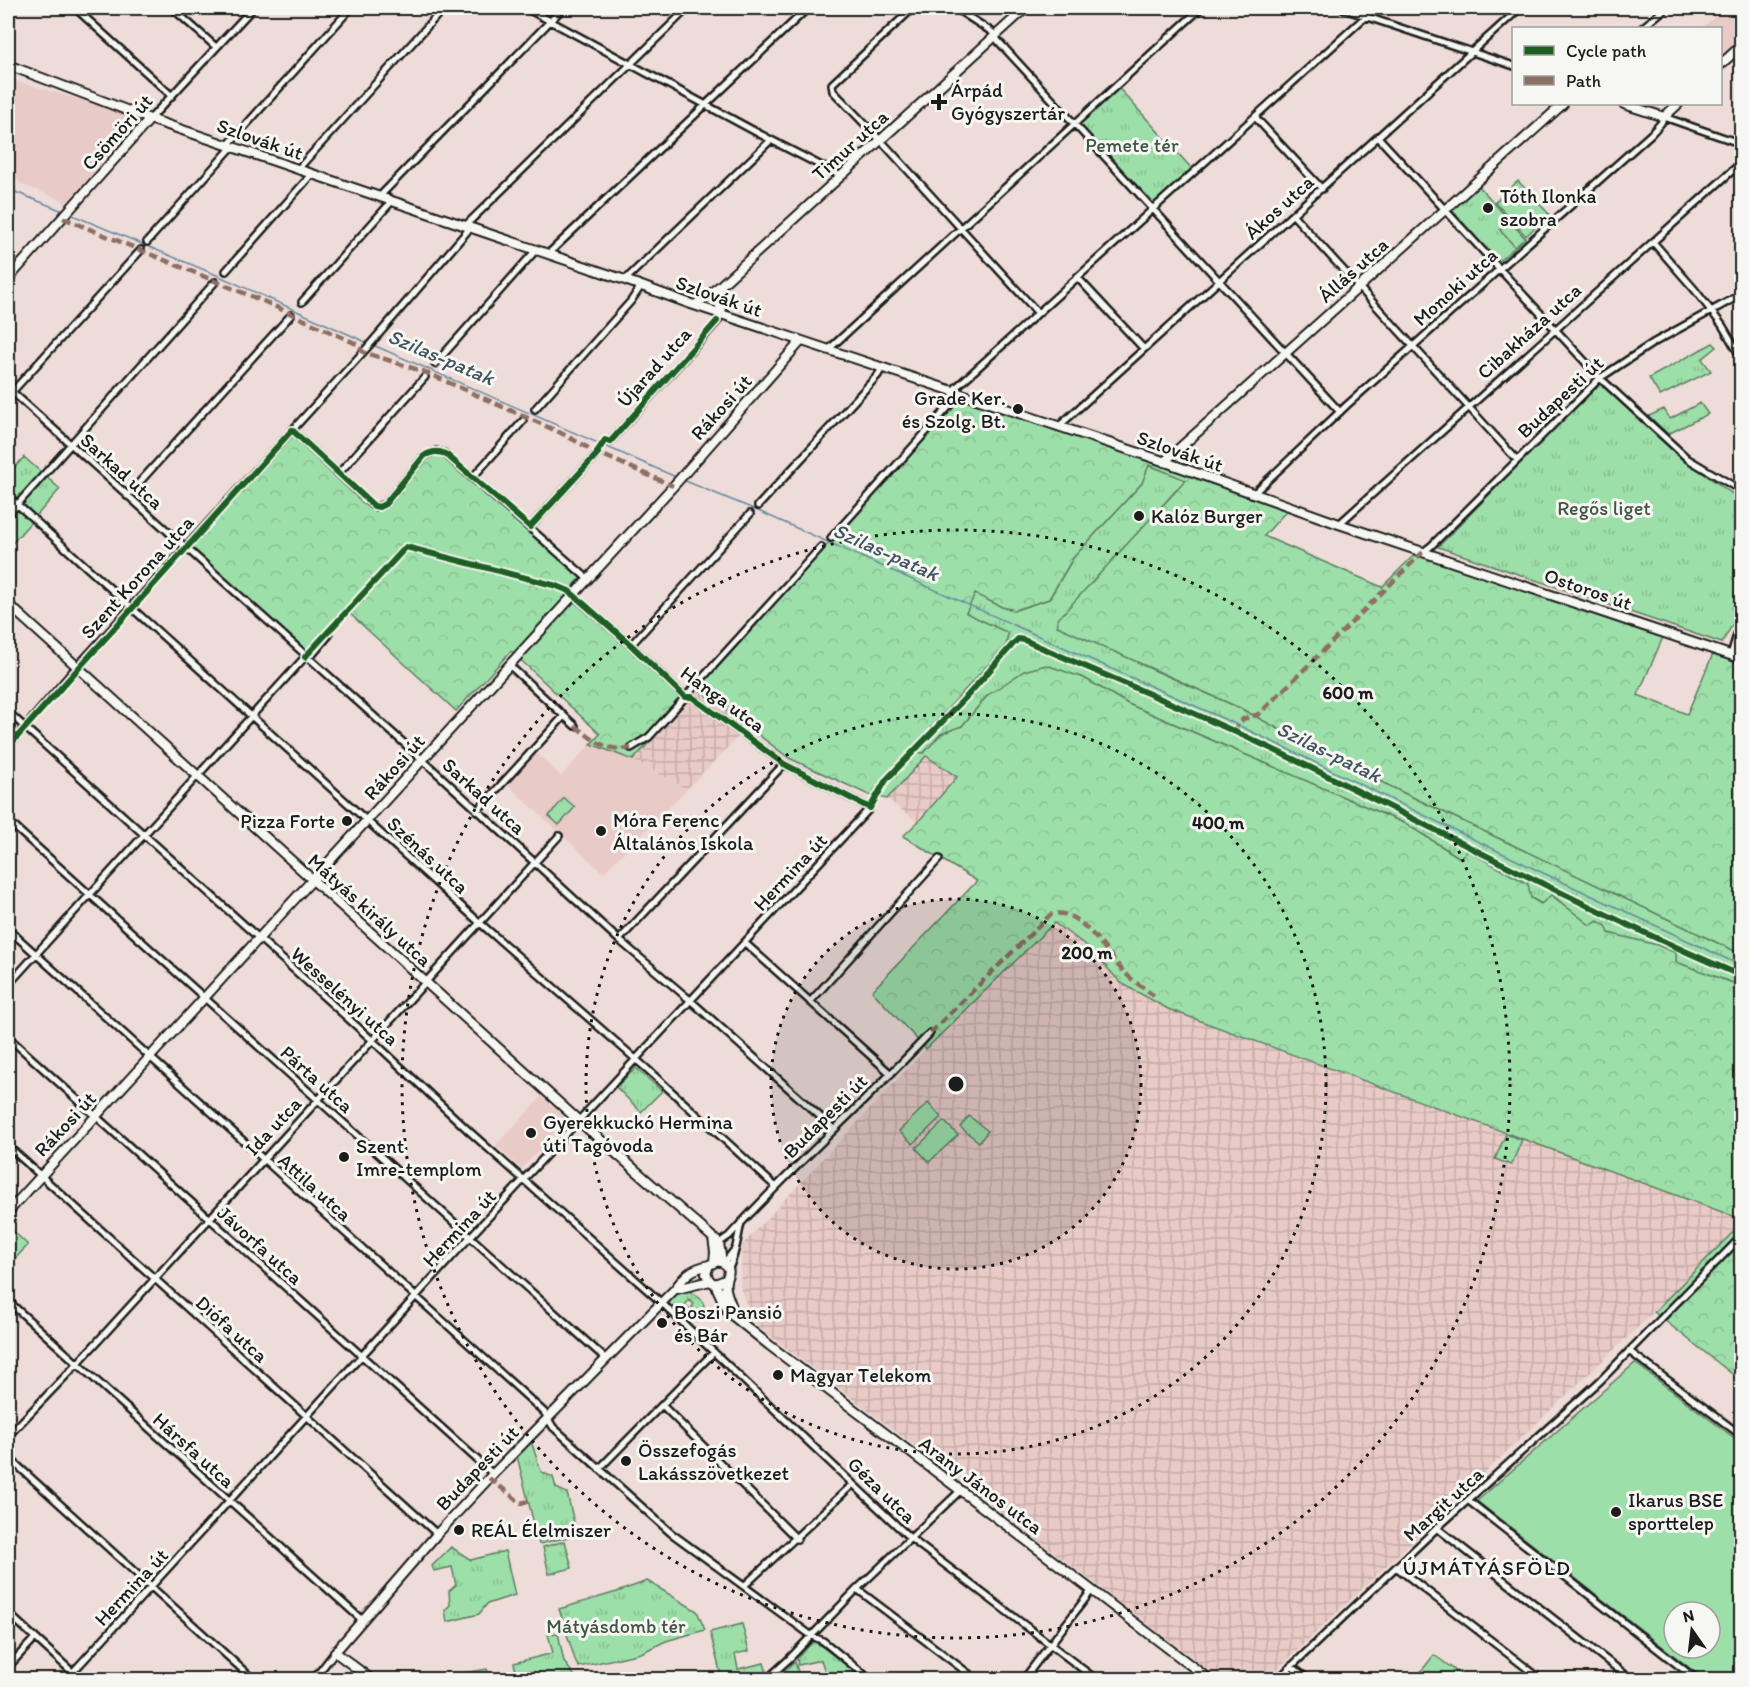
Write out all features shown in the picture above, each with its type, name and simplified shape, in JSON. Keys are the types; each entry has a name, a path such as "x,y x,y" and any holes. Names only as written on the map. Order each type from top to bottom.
{"street":[{"path":"75,8 172,96"},
{"path":"172,8 216,47"},
{"name":"Csömöri út","path":"8,279 150,119 253,8"},
{"path":"147,242 351,8"},
{"path":"298,169 444,8"},
{"path":"526,8 841,176"},
{"path":"380,197 563,8"},
{"name":"Szent Korona utca","path":"8,747 77,667 374,340 468,227 688,8"},
{"path":"548,254 808,8"},
{"path":"912,8 831,87 1038,313"},
{"path":"955,8 992,32 1340,412"},
{"name":"Timur utca","path":"695,305 720,286 1026,8"},
{"path":"828,350 1202,8"},
{"path":"1341,8 1512,65"},
{"path":"831,538 953,402 955,392 1077,277 1375,8"},
{"name":"Ákos utca","path":"1058,427 1520,8"},
{"path":"1643,27 1666,8"},
{"path":"1722,63 1742,45"},
{"name":"Szlovák út","path":"8,64 150,119 1164,462 1423,552"},
{"name":"Állás utca","path":"1164,462 1562,105"},
{"path":"1627,105 1742,144"},
{"name":"Monoki utca","path":"1253,494 1340,412 1651,134 1677,105"},
{"path":"1255,117 1322,189"},
{"path":"1378,137 1600,378 1688,459 1742,491"},
{"path":"626,280 771,140"},
{"name":"Cibakháza utca","path":"1339,524 1554,328 1742,162"},
{"path":"226,271 312,174"},
{"path":"302,302 392,201"},
{"path":"1293,215 1518,460"},
{"path":"1653,242 1722,325 1742,359"},
{"path":"10,390 141,250"},
{"path":"435,364 536,250"},
{"path":"1077,277 1144,349"},
{"path":"8,515 215,282"},
{"path":"535,408 631,301 641,286"},
{"path":"720,286 716,295 722,313"},
{"name":"Budapesti út","path":"1423,552 1600,378 1653,343 1742,294"},
{"name":"Újarad utca","path":"610,442 715,324 722,313"},
{"path":"127,496 291,315"},
{"name":"Rákosi út","path":"8,1212 677,482 801,341"},
{"path":"758,506 882,368"},
{"path":"339,473 425,377"},
{"name":"Sarkad utca","path":"10,390 619,940 690,1000 834,1129"},
{"path":"473,477 523,421"},
{"path":"292,430 376,507 385,504 421,460 432,452 444,453 588,579"},
{"path":"530,527 598,453"},
{"name":"Szénás utca","path":"8,496 776,1187"},
{"path":"631,645 750,514"},
{"path":"631,748 649,737 820,547"},
{"name":"Ostoros út","path":"1423,552 1742,658"},
{"name":"Hanga utca","path":"573,595 631,645 685,697 692,697 784,764 870,808"},
{"name":"Mátyás király utca","path":"8,604 579,1121 716,1240"},
{"path":"1731,655 1742,618"},
{"path":"8,985 251,715 305,657 313,654 328,636"},
{"path":"509,665 574,726"},
{"name":"Wesselényi utca","path":"8,712 372,1040 470,1132 662,1303"},
{"path":"477,811 564,716"},
{"path":"619,940 784,764"},
{"name":"Hermina út","path":"73,1672 415,1297 870,808"},
{"name":"Párta utca","path":"8,821 606,1359"},
{"name":"Ida utca","path":"8,1436 77,1364 559,836"},
{"path":"810,1002 939,859"},
{"name":"Attila utca","path":"8,929 544,1412 553,1427 671,1533 812,1636 823,1641 871,1680"},
{"path":"745,943 891,1074"},
{"name":"Budapesti út","path":"716,1240 742,1222 930,1033"},
{"name":"Jávorfa utca","path":"8,1037 493,1474"},
{"name":"Diófa utca","path":"8,1146 436,1534"},
{"name":"Budapesti út","path":"313,1680 436,1534 662,1303 692,1269 719,1265 736,1254 735,1249 742,1222"},
{"name":"Margit utca","path":"1277,1680 1437,1528 1600,1381 1742,1236"},
{"path":"716,1240 715,1252 734,1311 733,1316"},
{"name":"Arany János utca","path":"719,1265 706,1271 728,1312 1210,1680"},
{"path":"675,1289 725,1280"},
{"name":"Hársfa utca","path":"8,1302 362,1620"},
{"name":"Géza utca","path":"662,1303 910,1538 1097,1680"},
{"path":"1629,1351 1742,1436"},
{"path":"599,1469 714,1352"},
{"path":"662,1405 797,1539"},
{"path":"8,1457 254,1680"},
{"path":"744,1586 797,1539 853,1484"},
{"path":"766,1680 961,1490"},
{"path":"1469,1501 1697,1680"},
{"path":"1437,1528 1632,1680"},
{"path":"1396,1567 1542,1680"},
{"path":"857,1589 977,1680"},
{"path":"1023,1680 1092,1590"},
{"path":"8,1613 81,1680"},
{"path":"8,1667 34,1638"},
{"path":"335,1652 372,1680"},
{"path":"1291,1666 1309,1680"}],"shaded area":[{"path":"1725,8 1741,8 1741,39 1722,58 1722,27 1703,27"},
{"path":"8,79 130,114 138,124 65,204 62,200 21,184 8,168"},
{"path":"698,689 748,727 687,789 633,760"},
{"name":"Móra Ferenc Általános Iskola","path":"591,744 633,760 687,789 603,873 508,785 536,753 561,776"},
{"path":"926,755 958,777 918,822 887,799"},
{"path":"1054,923 1087,946 1121,983 1168,1009 1741,1219 1741,1224 1654,1312 1267,1679 1220,1679 760,1328 752,1318 740,1287 742,1245 926,1049"},
{"name":"Gyerekkuckó Hermina úti Tagóvoda","path":"542,1097 567,1120 521,1169 496,1145"}],"green space":[{"name":"Pemete tér","path":"1116,85 1194,171 1153,209 1074,123"},
{"path":"1518,181 1549,214 1526,236 1495,202"},
{"path":"1479,186 1525,238 1498,262 1451,209"},
{"path":"1510,221 1525,238 1515,247 1500,230"},
{"path":"1713,343 1717,347 1702,359 1711,371 1660,396 1649,378"},
{"name":"Regős liget","path":"1601,381 1687,462 1741,500 1741,600 1736,618 1722,643 1438,547"},
{"path":"959,398 1163,464 1288,509 1264,536 1382,587 1417,552 1664,635 1638,695 1687,714 1713,654 1741,662 1741,954 1404,793 1321,752 1242,709 1057,626 1058,619 1186,480 1149,465 1142,483 1073,558 1049,599 1015,610 1002,607 975,594 966,613 1008,633 1006,645 908,752 924,753 941,734 962,726 988,695 1024,671 1046,665 1084,678 1128,704 1406,824 1460,858 1468,851 1528,884 1531,898 1541,904 1551,895 1590,925 1598,921 1606,926 1609,933 1657,945 1676,953 1676,962 1741,986 1741,1219 1168,1009 1121,983 1087,946 1054,923 926,1049 872,991 977,881 903,836 957,777 926,756 887,799 869,795 789,758 698,689"},
{"path":"1700,403 1708,414 1668,434 1649,416 1664,409 1670,419"},
{"path":"292,430 372,505 379,507 421,460 440,451 583,575 569,591 688,700 633,760 591,744 600,734 511,651 456,711 347,611 305,657 186,548"},
{"path":"24,457 60,489 8,548 8,475"},
{"path":"1148,465 1186,479 1138,533 1140,664 1242,709 1321,752 1404,793 1741,954 1741,986 1676,962 1675,953 1593,927 1552,895 1542,904 1460,858 1406,824 1128,704 1084,678 988,695 962,726 941,734 924,753 907,752 1006,645 1008,633 965,613 975,593 1002,607 1015,610 1049,599 1073,558 1142,483"},
{"path":"564,798 575,807 559,825 549,816"},
{"path":"636,1068 662,1091 641,1112 616,1087"},
{"path":"928,1103 941,1117 913,1144 899,1131"},
{"path":"969,1116 988,1131 979,1142 960,1127"},
{"path":"944,1121 958,1135 929,1162 916,1148"},
{"path":"1506,1134 1522,1140 1511,1165 1495,1159"},
{"path":"1741,1224 1741,1381 1654,1312"},
{"path":"8,1226 28,1245 8,1266"},
{"path":"686,1289 701,1299 704,1305 703,1309 695,1311 692,1307 694,1304 689,1300 685,1305 694,1312 690,1317 693,1319 688,1321 668,1305 667,1300 678,1290"},
{"name":"Ikarus BSE sporttelep","path":"1635,1363 1741,1443 1741,1679 1704,1679 1680,1660 1722,1660 1722,1600 1662,1600 1662,1646 1477,1501"},
{"path":"531,1441 541,1472 553,1477 556,1488 567,1493 577,1535 539,1544 517,1456"},
{"path":"565,1541 572,1568 549,1574 543,1547"},
{"path":"451,1547 471,1560 505,1551 515,1595 487,1604 479,1614 447,1622 445,1610 450,1605 449,1591 456,1585 452,1567 434,1571 432,1566"},
{"name":"Mátyásdomb tér","path":"647,1581 697,1611 705,1630 666,1641 641,1653 579,1667 559,1609"},
{"path":"742,1624 749,1651 735,1654 738,1669 764,1663 766,1670 755,1679 722,1679 710,1632"},
{"path":"558,1633 564,1662 577,1679 518,1679 514,1663 553,1653 548,1634"},
{"path":"814,1641 865,1679 837,1679 836,1676 827,1678 821,1660 798,1665 797,1658"},
{"path":"1434,1655 1467,1679 1415,1679"},
{"path":"795,1662 800,1679 777,1679"},
{"path":"487,1669 490,1679 458,1679 457,1674"}],"waterway":[{"name":"Szilas-patak","path":"8,189 63,211"},
{"name":"Szilas-patak","path":"70,214 219,276 368,343"},
{"name":"Szilas-patak","path":"373,345 676,477"},
{"name":"Szilas-patak","path":"683,480 756,510 1240,726 1539,871 1742,966"}],"marked path":[{"path":"63,218 263,301 357,344 363,352 425,372 673,486"},
{"path":"1232,732 1243,719 1259,714 1423,552"},
{"path":"575,726 600,744 614,748 631,748"},
{"path":"930,1033 1050,915 1061,914 1081,923 1124,972 1154,996"},
{"path":"489,1478 521,1503 529,1501"}],"cycle path":[{"path":"8,747 292,430 374,506 379,507 385,504 424,456 439,452 448,456 530,527 598,453 605,440 610,442 717,321"},
{"path":"305,657 406,547 557,586 569,591 631,645 685,697 692,697 784,764 870,808 886,780 968,695 1013,644 1018,639 1024,640 1263,745 1573,899 1742,976"}],"place":[{"name":"Árpád Gyógyszertár","path":"939,102"},
{"name":"Tóth Ilonka szobra","path":"1488,208"},
{"name":"Grade Ker. és Szolg. Bt.","path":"1018,409"},
{"name":"Kalóz Burger","path":"1139,516"},
{"name":"Pizza Forte","path":"347,821"},
{"name":"Móra Ferenc Általános Iskola","path":"601,831"},
{"name":"Gyerekkuckó Hermina úti Tagóvoda","path":"531,1133"},
{"name":"Szent Imre-templom","path":"344,1157"},
{"name":"Boszi Pansió és Bár","path":"662,1323"},
{"name":"Magyar Telekom","path":"778,1375"},
{"name":"Összefogás Lakásszövetkezet","path":"626,1461"},
{"name":"Ikarus BSE sporttelep","path":"1616,1512"},
{"name":"REÁL Élelmiszer","path":"459,1530"}],"district":[{"name":"ÚJMÁTYÁSFÖLD","path":"1487,1568"}]}
